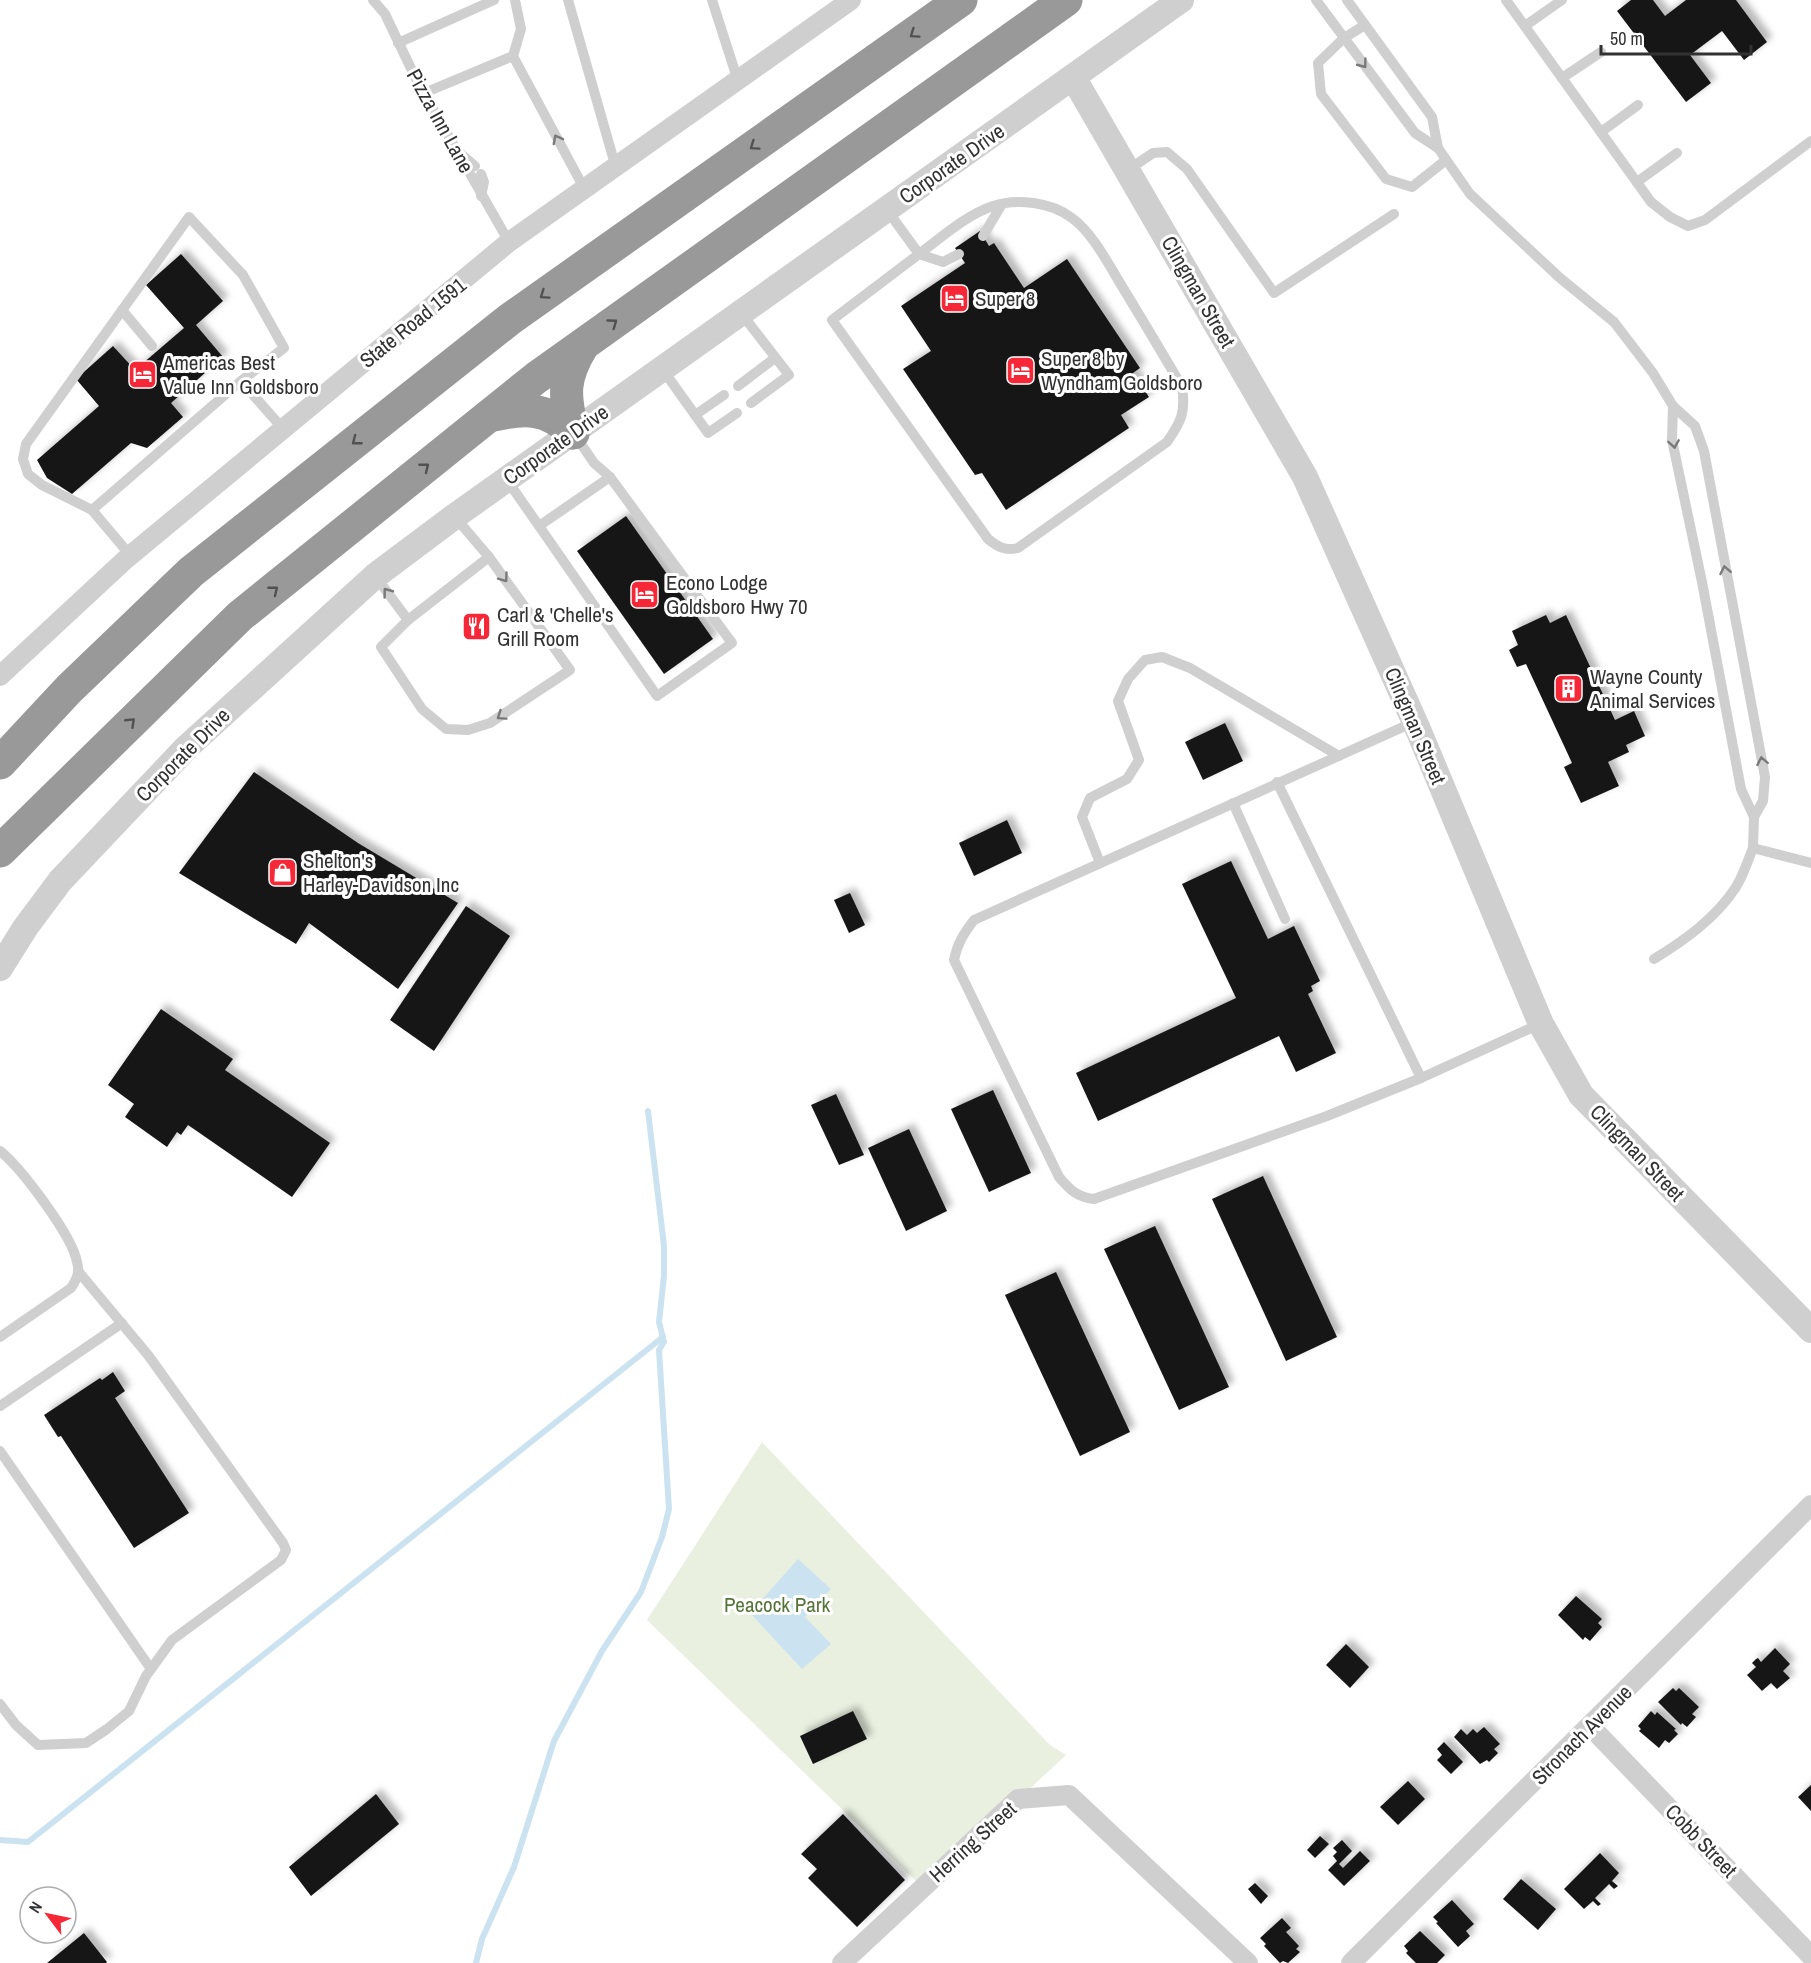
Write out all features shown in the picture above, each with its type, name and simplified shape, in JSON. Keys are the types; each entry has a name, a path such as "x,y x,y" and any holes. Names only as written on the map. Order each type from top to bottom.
{"highway":[{"path":"0,763 69,689 191,572 510,319 961,0"},
{"path":"0,851 240,616 536,378 1066,0"},
{"path":"573,433 566,402 566,384 569,372 583,345"},
{"path":"489,417 514,410 542,412 561,420 573,433"},
{"path":"0,742 69,689"},
{"path":"0,877 88,763"}],"street":[{"name":"State Road 1591","path":"0,676 130,555 509,242 851,0"},
{"name":"Corporate Drive","path":"0,968 25,928 60,881 186,748 375,576 454,516 1181,0"},
{"name":"Clingman Street","path":"1073,77 1305,477 1415,721 1540,1024 1581,1095 1811,1330"},
{"name":"Stronach Avenue","path":"1351,1963 1811,1505"},
{"name":"Cobb Street","path":"1590,1726 1811,1956"},
{"name":"Herring Street","path":"842,1963 1018,1799 1069,1795 1248,1963"}],"lane":[{"name":"Pizza Inn Lane","path":"373,0 385,14 423,93 509,242"},
{"path":"398,43 494,0"},
{"path":"515,0 521,29 513,56 585,190"},
{"path":"712,0 738,81"},
{"path":"1316,0 1415,133 1438,148"},
{"path":"1347,0 1431,117 1438,148 1470,194 1560,278 1614,322 1653,373 1673,406 1695,426 1704,451 1765,777 1763,801 1754,817"},
{"path":"1506,0 1651,202 1670,217 1688,226 1705,220 1811,141"},
{"path":"1525,26 1562,0"},
{"path":"573,1 616,168"},
{"path":"1365,25 1344,38 1318,63 1321,94 1386,179 1412,187 1446,160"},
{"path":"1562,78 1601,52"},
{"path":"423,93 513,56"},
{"path":"1601,132 1638,105"},
{"path":"456,150 478,170 484,182 482,196"},
{"path":"1127,171 1153,153 1167,152 1187,170 1274,293 1394,214"},
{"path":"1637,182 1677,153"},
{"path":"1011,201 1055,209 1072,218 1086,232 1108,264 1182,387 1185,404 1181,422 1167,442 1018,548 1008,550 996,546 988,539 832,320 920,254 975,214 1011,201"},
{"path":"983,236 1002,204"},
{"path":"887,210 920,254 943,262 958,254"},
{"path":"92,510 241,381 284,348 243,275 189,217 26,444 23,459 28,474 42,485 92,510 130,555"},
{"path":"122,310 152,346"},
{"path":"741,313 789,375 751,403"},
{"path":"738,386 776,358"},
{"path":"662,369 708,433 737,412"},
{"path":"241,381 284,430"},
{"path":"695,415 724,395"},
{"path":"1654,959 1686,939 1714,914 1737,886 1753,848 1754,817 1741,789 1702,582 1672,440 1673,406"},
{"path":"507,480 657,696 732,643 610,477 594,463 573,433"},
{"path":"539,526 610,477"},
{"path":"454,516 489,557 570,670 490,723 468,730 446,729 422,709 381,647 408,620 489,557"},
{"path":"375,576 408,620"},
{"path":"1100,863 1082,817 1089,798 1127,779 1139,760 1118,701 1128,679 1145,660 1162,657 1190,668 1339,756"},
{"path":"1415,721 974,920 962,935 956,947 954,960 1059,1177 1071,1192 1082,1198 1094,1199 1327,1116 1421,1078 1540,1024"},
{"path":"1277,782 1421,1078"},
{"path":"1233,803 1285,919"},
{"path":"1753,848 1811,863"},
{"path":"0,1151 24,1176 60,1227 72,1248 78,1271 77,1279 71,1288 0,1337"},
{"path":"0,1704 16,1725 38,1745 86,1743 129,1711 151,1669 172,1640 281,1560 286,1550 148,1355 78,1271"},
{"path":"0,1406 122,1323"},
{"path":"0,1451 151,1669"}],"green space":[{"name":"Peacock Park","path":"762,1442 1050,1745 1066,1755 923,1888 647,1620"}],"water":[{"path":"798,1559 831,1589 805,1617 831,1644 802,1669 750,1613"}],"building":[{"path":"1631,0 1653,0 1665,16 1686,0 1736,0 1767,42 1744,60 1722,31 1690,55 1711,83 1686,102 1617,11"},
{"name":"Super 8 by Wyndham Goldsboro","path":"980,231 989,246 994,243 1024,288 1067,259 1140,368 1133,373 1149,397 1121,415 1129,428 1006,510 982,473 975,475 903,369 931,351 901,306 965,263 955,248"},
{"name":"Americas Best Value Inn Goldsboro","path":"181,254 223,301 196,325 223,357 171,403 183,417 147,448 131,443 72,494 47,478 37,460 99,406 76,379 113,346 135,370 184,328 146,285"},
{"name":"Econo Lodge Goldsboro Hwy 70","path":"626,516 713,639 664,674 577,551"},
{"name":"Wayne County Animal Services","path":"1546,615 1550,623 1566,615 1615,720 1634,711 1645,736 1626,745 1629,752 1608,762 1619,786 1581,803 1564,767 1572,763 1526,664 1517,667 1509,650 1518,645 1512,631"},
{"path":"1225,723 1243,761 1203,780 1185,742"},
{"path":"254,772 358,843 458,903 398,989 309,923 296,944 179,873"},
{"path":"1007,820 1022,853 974,876 959,843"},
{"path":"1231,861 1268,939 1294,926 1320,981 1311,986 1313,991 1308,994 1336,1053 1296,1072 1279,1036 1098,1121 1076,1073 1236,998 1182,884"},
{"path":"850,893 865,925 849,933 834,900"},
{"path":"466,906 510,936 434,1051 390,1020"},
{"path":"161,1009 233,1059 225,1070 330,1143 292,1197 188,1125 181,1135 177,1132 167,1147 125,1117 134,1104 108,1085"},
{"path":"993,1090 1031,1173 989,1192 951,1109"},
{"path":"836,1094 864,1155 839,1165 811,1105"},
{"path":"909,1129 947,1211 906,1231 868,1148"},
{"path":"1263,1176 1337,1337 1286,1361 1212,1199"},
{"path":"1155,1226 1229,1387 1179,1410 1104,1249"},
{"path":"1056,1272 1130,1432 1080,1456 1005,1295"},
{"path":"113,1372 125,1391 115,1398 189,1513 134,1548 61,1436 58,1437 44,1415"},
{"path":"1576,1596 1602,1619 1598,1623 1602,1627 1590,1641 1585,1637 1583,1640 1558,1615"},
{"path":"1346,1644 1369,1667 1350,1688 1326,1665"},
{"path":"1775,1648 1790,1664 1783,1671 1790,1678 1777,1689 1771,1683 1762,1691 1747,1675 1756,1667 1752,1663 1756,1659 1758,1658 1761,1662"},
{"path":"1673,1688 1676,1691 1679,1688 1699,1707 1692,1714 1696,1717 1687,1727 1682,1723 1681,1725 1658,1702"},
{"path":"853,1711 867,1739 813,1764 800,1736"},
{"path":"1651,1711 1655,1715 1657,1712 1676,1729 1674,1730 1678,1734 1669,1743 1665,1740 1659,1748 1639,1731 1641,1729 1638,1726"},
{"path":"1484,1727 1500,1744 1494,1749 1498,1753 1489,1762 1487,1760 1480,1764 1454,1737 1461,1729 1467,1735 1473,1729 1477,1733"},
{"path":"1444,1742 1463,1762 1451,1774 1437,1760 1442,1755 1437,1749"},
{"path":"1408,1781 1425,1799 1398,1825 1380,1807"},
{"path":"1811,1785 1811,1811 1798,1797"},
{"path":"376,1794 399,1824 311,1896 289,1867"},
{"path":"843,1814 905,1880 857,1927 808,1878 817,1869 801,1854"},
{"path":"1320,1836 1329,1844 1315,1858 1307,1850"},
{"path":"1342,1840 1352,1851 1339,1864 1343,1868 1360,1851 1370,1861 1344,1886 1328,1870 1337,1861 1333,1856 1337,1852 1333,1848"},
{"path":"1600,1853 1619,1873 1612,1881 1618,1886 1614,1889 1609,1884 1595,1898 1601,1904 1598,1906 1593,1901 1584,1909 1564,1889"},
{"path":"1521,1879 1556,1909 1538,1930 1503,1899"},
{"path":"1255,1883 1268,1896 1261,1904 1248,1889"},
{"path":"1452,1900 1474,1924 1466,1931 1470,1936 1458,1947 1433,1917"},
{"path":"1282,1918 1291,1928 1286,1932 1299,1946 1296,1949 1300,1952 1288,1963 1283,1961 1280,1963 1264,1946 1266,1944 1260,1938"},
{"path":"1420,1931 1445,1955 1437,1963 1416,1963 1406,1953 1408,1951 1404,1946"},
{"path":"84,1933 107,1962 47,1963 69,1945 78,1945 78,1938"}],"waterway":[{"path":"476,1963 482,1939 514,1867 554,1741 602,1651 641,1592 662,1537 669,1509 659,1350 664,1342 659,1322 664,1276 664,1246 648,1111"},
{"path":"0,1840 28,1842 663,1337"}],"place":[{"name":"Super 8","path":"954,299"},
{"name":"Super 8 by Wyndham Goldsboro","path":"1020,371"},
{"name":"Americas Best Value Inn Goldsboro","path":"142,375"},
{"name":"Econo Lodge Goldsboro Hwy 70","path":"645,595"},
{"name":"Carl & 'Chelle's Grill Room","path":"476,627"},
{"name":"Wayne County Animal Services","path":"1569,689"},
{"name":"Shelton's Harley-Davidson Inc","path":"282,873"}]}
